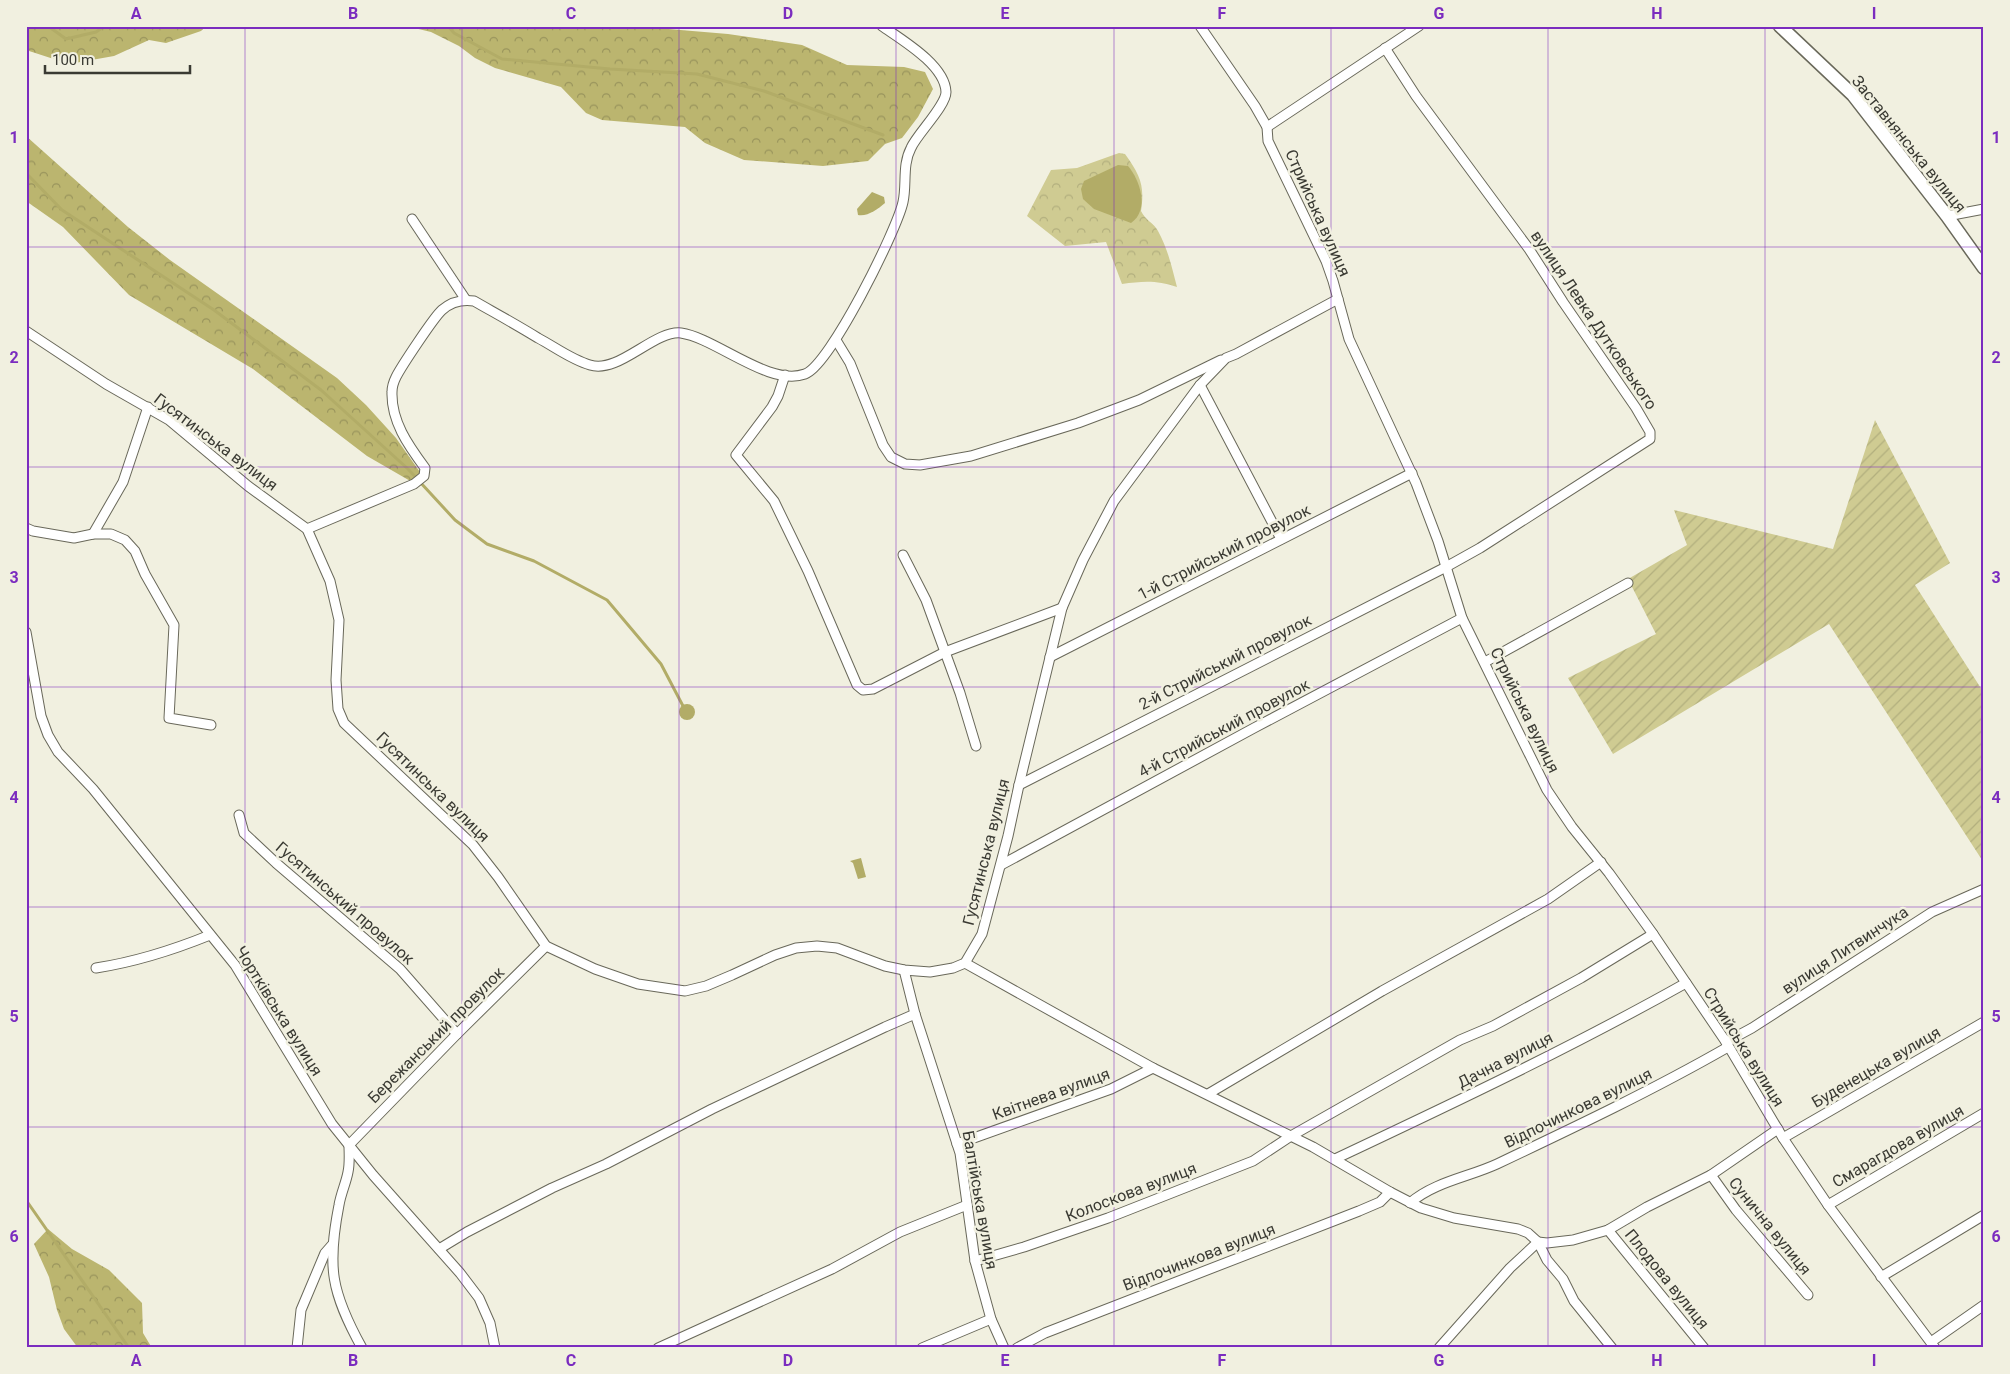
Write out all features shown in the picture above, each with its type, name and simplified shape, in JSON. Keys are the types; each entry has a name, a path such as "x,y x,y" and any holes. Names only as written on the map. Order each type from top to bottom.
{"street":[{"path":"307,529 414,484 424,476 425,468 398,425 393,410 392,390 396,376 441,311 454,302 474,301 570,357 591,366 611,364 666,336 679,333 697,337 766,371 784,375 807,374 821,361 836,340 886,246 904,201 906,160 911,148 946,94 943,80 934,67 914,49 882,26"},
{"name":"Стрийська вулиця","path":"1200,26 1255,106 1267,127 1268,141 1326,261 1350,339 1412,473 1438,541 1462,618 1547,790 1572,827 1653,934 1727,1045 1828,1205 1933,1345"},
{"path":"1267,127 1419,26"},
{"name":"Заставнянська вулиця","path":"1780,26 1853,95 1947,216 1984,268"},
{"name":"вулиця Левка Дутковського","path":"1386,48 1416,96 1529,249 1636,408 1650,432 1650,439 1645,444 1480,548 1446,567"},
{"path":"1947,216 1984,209"},
{"path":"412,219 466,300"},
{"path":"836,340 850,363 883,445 891,457 905,464 920,466 971,456 1078,423 1140,400 1236,354 1338,299"},
{"name":"Гусятинська вулиця","path":"26,331 106,384 169,420 248,486 307,529 330,581 339,620 336,680 338,709 344,723 473,845 498,877 546,946 611,976 638,984 685,991 706,986 775,954 803,947 837,948 884,966 904,970 930,972 953,968 965,963 982,934 1001,866 1062,608 1083,560 1114,501 1200,385 1226,358"},
{"path":"784,375 778,396 772,407 736,455 774,501 808,571 857,685 863,690 873,689 945,652 1062,608"},
{"path":"1200,385 1281,539"},
{"path":"94,534 123,482 148,407"},
{"name":"1-й Стрийський провулок","path":"1050,658 1412,473"},
{"path":"26,528 33,531 74,538 94,534 111,534 125,540 135,551 145,574 174,625 169,718 211,725"},
{"path":"903,555 926,600 960,693 976,746"},
{"name":"2-й Стрийський провулок","path":"1019,785 1446,567"},
{"path":"1485,662 1628,583"},
{"name":"4-й Стрийський провулок","path":"1001,866 1254,728 1462,618"},
{"name":"Чортківська вулиця","path":"26,632 41,716 48,735 58,752 93,790 235,966 332,1124 373,1176 440,1249 479,1298 490,1322 495,1348"},
{"name":"Гусятинський провулок","path":"239,815 244,833 283,870 367,939 400,969 457,1034"},
{"path":"1208,1094 1382,992 1548,899 1600,862"},
{"name":"вулиця Литвинчука","path":"1727,1045 1932,912 1984,889"},
{"name":"Колоскова вулиця","path":"975,1260 1024,1247 1253,1161 1291,1136 1460,1040 1493,1026 1581,978 1653,934"},
{"path":"96,968 176,948 210,935"},
{"name":"Бережанський провулок","path":"349,1145 546,946"},
{"path":"965,963 1153,1068 1335,1159 1410,1203 1454,1218 1518,1229 1528,1233 1538,1242 1547,1260 1563,1279 1574,1301 1612,1348"},
{"name":"Балтійська вулиця","path":"904,970 915,1014 957,1144 965,1179 975,1260 990,1319 1004,1348"},
{"name":"Дачна вулиця","path":"1335,1159 1522,1069 1686,983"},
{"path":"440,1249 467,1232 552,1188 606,1164 712,1109 915,1014"},
{"name":"Буденецька вулиця","path":"1538,1242 1573,1240 1608,1230 1647,1207 1711,1175 1781,1133 1984,1022"},
{"name":"Відпочинкова вулиця","path":"1410,1203 1421,1195 1456,1178 1482,1171 1672,1079 1727,1045"},
{"name":"Квітнева вулиця","path":"957,1144 1111,1089 1153,1068"},
{"name":"Смарагдова вулиця","path":"1828,1205 1984,1113"},
{"path":"349,1145 349,1171 339,1203 332,1245 332,1263 342,1309 362,1348"},
{"name":"Сунична вулиця","path":"1711,1175 1736,1210 1808,1295"},
{"name":"Відпочинкова вулиця","path":"1017,1348 1045,1333 1359,1211 1380,1202 1390,1192"},
{"path":"658,1348 832,1269 900,1232 967,1205"},
{"path":"1881,1277 1984,1215"},
{"name":"Плодова вулиця","path":"1608,1230 1704,1348"},
{"path":"1439,1348 1510,1268 1538,1242"},
{"path":"297,1348 301,1310 325,1253 332,1245"},
{"path":"1933,1345 1984,1305"},
{"path":"922,1348 990,1319"}],"green space":[{"path":"26,26 206,26 201,31 166,43 149,40 114,56 69,64 26,50"},
{"path":"406,26 506,26 512,29 633,26 728,34 802,45 847,65 904,67 925,72 933,89 918,117 902,138 885,144 868,161 823,166 744,160 705,143 685,127 602,120 586,113 561,87 495,68 475,58 459,46 431,32"},
{"path":"26,136 128,227 170,260 337,378 366,405 396,438 422,475 412,482 367,456 253,369 129,295 63,227 26,201"},
{"path":"1119,153 1125,154 1138,174 1142,187 1141,211 1156,228 1161,238 1177,287 1150,282 1122,284 1106,242 1065,246 1027,216 1051,170 1077,168"},
{"path":"1875,420 1950,563 1915,585 1984,693 1984,863 1829,624 1613,754 1568,678 1656,634 1628,579 1687,545 1674,510 1833,549"},
{"path":"48,1229 72,1249 109,1270 142,1303 143,1333 152,1348 78,1348 64,1329 49,1277 34,1244"}],"shaded area":[{"path":"1118,165 1128,166 1136,179 1141,195 1140,211 1131,223 1094,209 1083,199 1081,189 1084,181"},
{"path":"872,192 884,197 885,203 869,214 858,215 857,209"},
{"path":"687,704 693,706 695,712 693,718 687,720 681,718 679,712 681,706"},
{"path":"861,858 866,877 858,879 853,863 850,861"}],"waterway":[{"path":"48,26 66,39 96,32 105,26"},
{"path":"448,26 454,33 502,59 610,69 697,74 764,91 883,135"},
{"path":"26,173 62,210 214,310 321,390 408,469 455,520 487,544 534,561 607,600 661,664 683,706"},
{"path":"26,1200 129,1348"}]}
